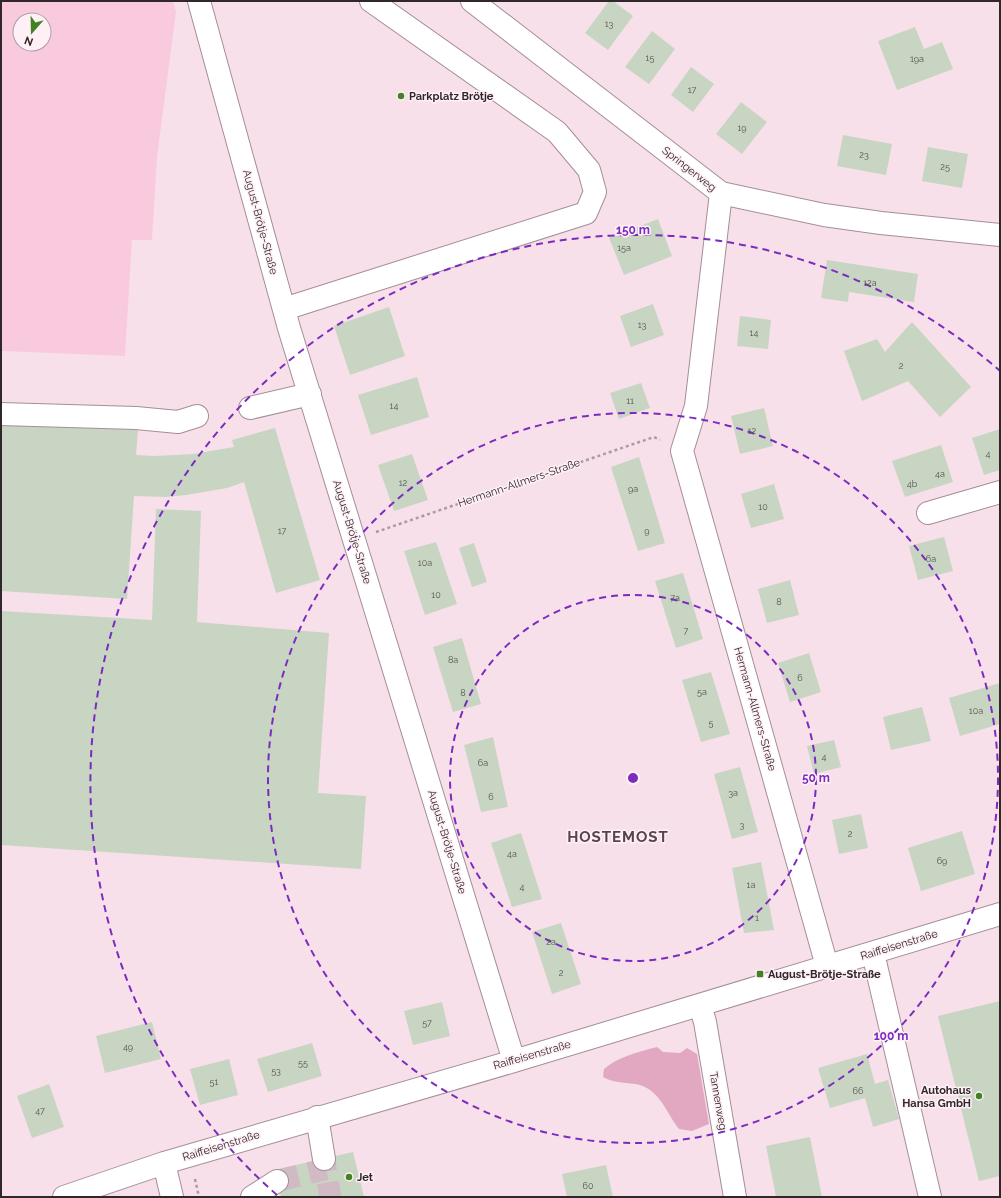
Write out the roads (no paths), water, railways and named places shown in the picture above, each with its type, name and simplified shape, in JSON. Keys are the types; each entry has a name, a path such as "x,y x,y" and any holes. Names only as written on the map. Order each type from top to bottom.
{"street":[{"name":"August-Brötje-Straße","path":"199,1 284,309 514,1061"},
{"path":"284,309 586,213 595,192 589,170 557,132 371,1"},
{"name":"Springerweg","path":"472,1 720,193 824,215 881,223 1000,234"},
{"name":"Hermann-Allmers-Straße","path":"720,193 696,406 682,451 827,966"},
{"path":"250,408 310,394"},
{"path":"1,414 136,418 178,422 197,416"},
{"path":"928,513 1000,492"},
{"name":"Raiffeisenstraße","path":"64,1197 164,1163 317,1117 514,1061 1000,914"},
{"path":"873,953 930,1197"},
{"name":"Tannenweg","path":"700,1005 705,1022 735,1197"},
{"path":"317,1117 324,1158"},
{"path":"164,1163 172,1197"},
{"path":"252,1197 277,1181"}],"tunnel":[{"path":"321,1197 330,1195 324,1159"},
{"path":"277,1181 326,1169"}],"place":[{"name":"Parkplatz Brötje","path":"401,96"},
{"name":"August-Brötje-Straße","path":"760,974"},
{"name":"Autohaus Hansa GmbH","path":"979,1096"},
{"name":"Jet","path":"349,1177"}],"district":[{"name":"HOSTEMOST","path":"618,837"}]}
